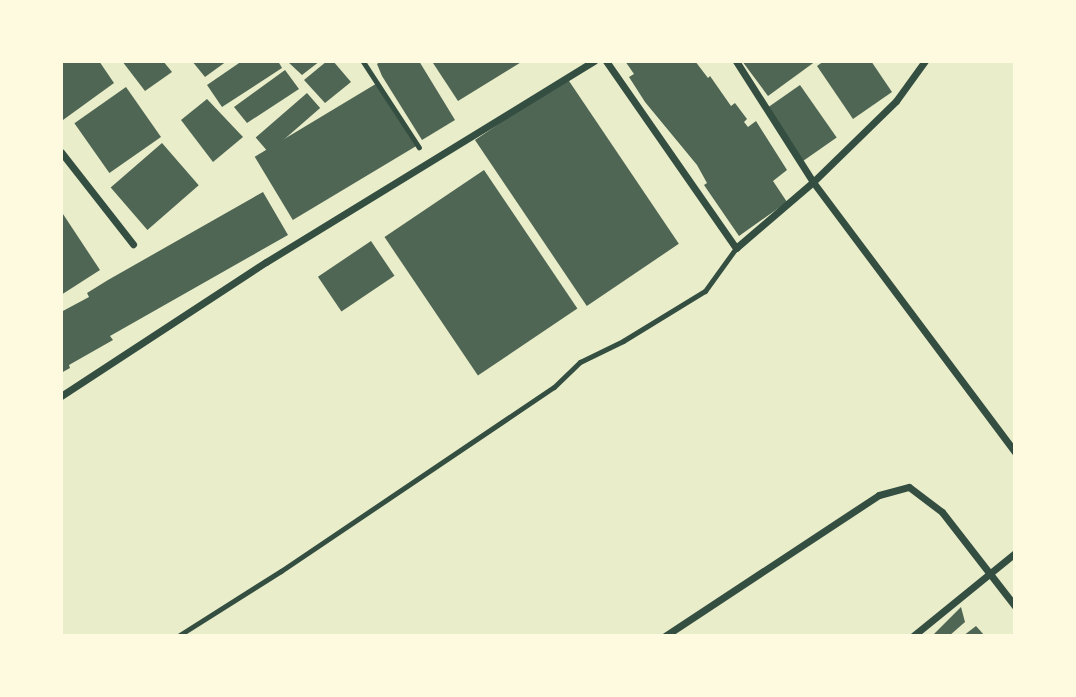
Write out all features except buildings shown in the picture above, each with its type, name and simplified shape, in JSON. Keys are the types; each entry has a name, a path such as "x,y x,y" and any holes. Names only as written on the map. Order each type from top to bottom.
{"street":[{"path":"61,396 266,262 594,61"},
{"path":"606,61 736,248 813,182 895,101 925,61"},
{"path":"736,61 813,182 1015,452"},
{"path":"61,152 133,244"},
{"path":"665,636 878,495 909,487 942,512 1015,606"},
{"path":"913,636 1015,553"}],"lane":[{"path":"178,636 281,571 554,387 580,362 623,341 705,290 736,248"}],"path":[{"path":"363,61 429,162"}]}
